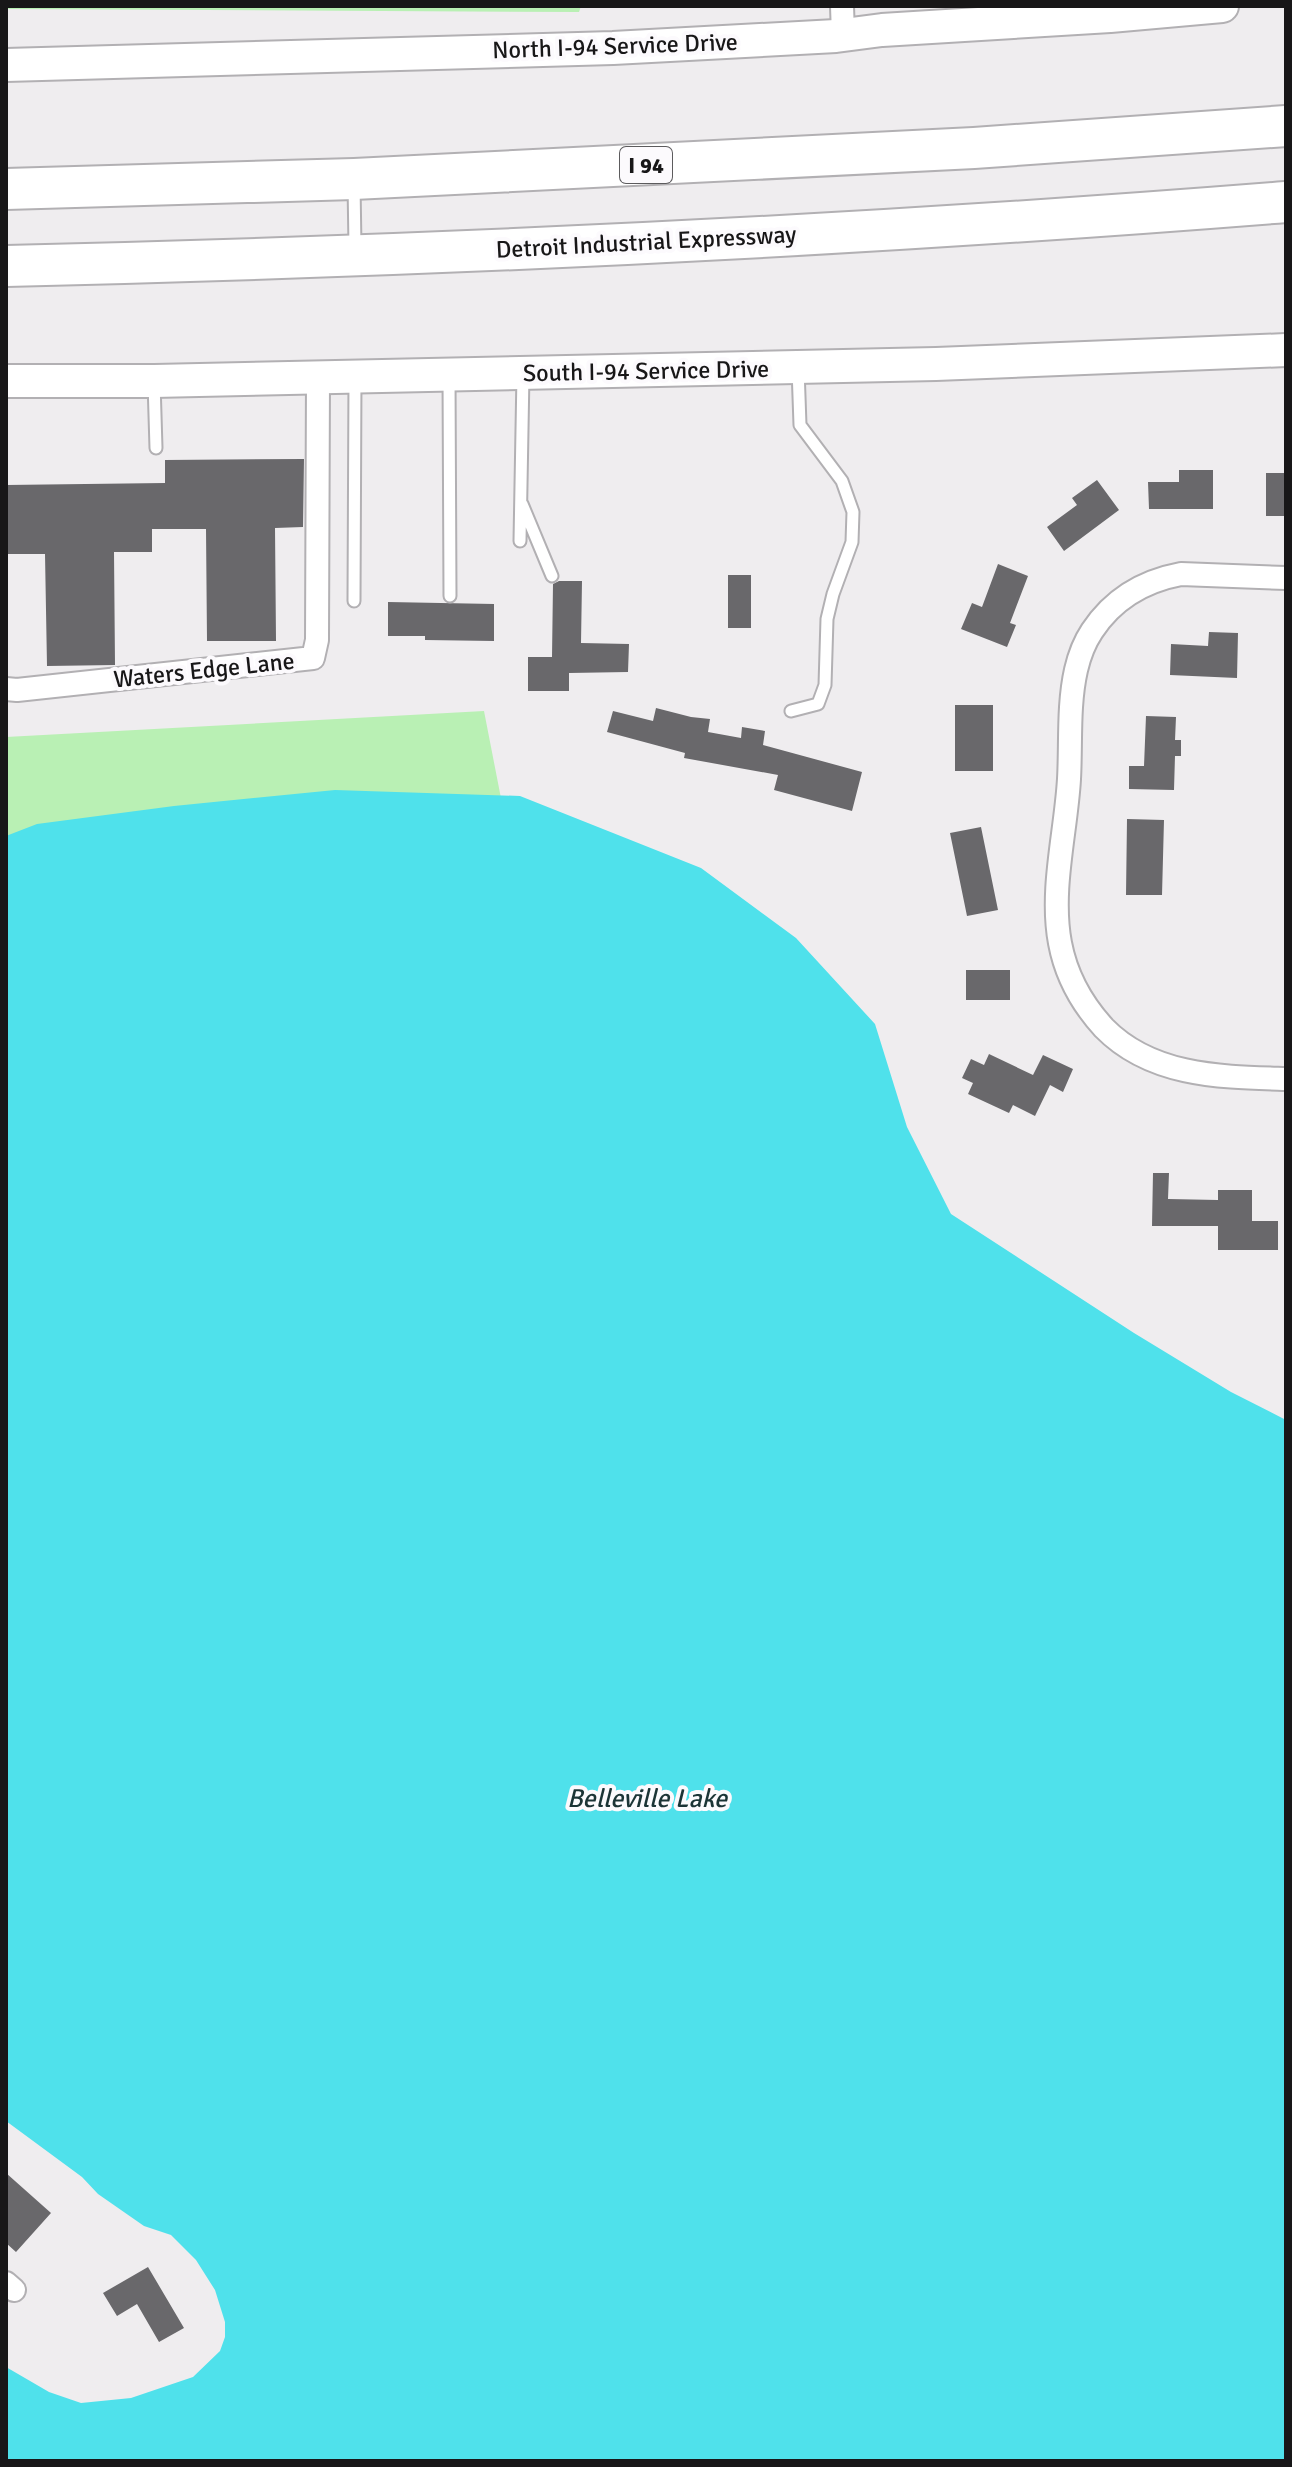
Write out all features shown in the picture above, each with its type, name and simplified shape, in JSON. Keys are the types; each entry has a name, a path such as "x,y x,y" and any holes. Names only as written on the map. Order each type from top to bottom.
{"highway":[{"name":"I 94","path":"6,166 379,155 770,138 1286,105"},
{"name":"I 94","path":"6,189 354,179 974,148 1286,126"},
{"name":"Detroit Industrial Expressway","path":"6,266 647,244 1286,202"}],"street":[{"name":"North I-94 Service Drive","path":"6,65 613,48 842,20 1222,6"},
{"name":"South I-94 Service Drive","path":"6,381 154,381 798,367 1126,358 1286,350"},
{"name":"Waters Edge Lane","path":"6,689 313,658 317,640 318,378"},
{"path":"1286,578 1181,574 1166,577 1137,589 1107,611 1091,632 1076,671 1058,885 1059,940 1074,986 1090,1011 1124,1045 1145,1058 1169,1067 1227,1077 1286,1079"}],"lane":[{"path":"354,179 355,256"},
{"path":"791,711 818,704 825,685 827,619 852,542 853,512 842,481 800,425 798,367"},
{"path":"520,541 523,373"},
{"path":"449,375 450,596"},
{"path":"354,601 355,377"},
{"path":"154,381 156,448"},
{"path":"520,500 552,576"}],"green space":[{"path":"6,6 581,6 579,12 6,9"},
{"path":"484,711 521,901 6,915 6,737"}],"water":[{"name":"Belleville Lake","path":"335,790 520,796 701,868 796,938 875,1024 907,1127 951,1214 1134,1333 1231,1392 1286,1420 1286,2461 6,2461 6,2367 49,2392 81,2403 131,2398 193,2377 220,2351 225,2337 225,2322 215,2290 196,2260 171,2235 144,2226 6,2121 6,836 37,824"}],"building":[{"path":"304,459 303,527 275,528 276,641 207,641 206,529 152,529 152,552 114,552 115,665 47,666 45,554 6,554 6,485 165,483 165,460"},
{"path":"1179,470 1213,470 1213,509 1149,509 1148,482 1179,482"},
{"path":"1266,473 1286,473 1286,516 1266,516"},
{"path":"1097,480 1119,510 1064,551 1047,527 1077,505 1072,498"},
{"path":"998,564 1028,576 1010,623 1016,625 1007,647 961,629 972,603 982,607"},
{"path":"728,575 751,575 751,628 728,628"},
{"path":"582,581 581,643 629,644 628,672 569,673 569,691 528,691 528,657 552,657 553,584"},
{"path":"388,602 494,604 494,641 388,636"},
{"path":"1209,632 1238,633 1237,678 1170,675 1171,644 1208,646"},
{"path":"955,705 993,705 993,771 955,771"},
{"path":"656,708 710,719 708,732 741,738 742,727 765,731 763,745 862,772 852,811 774,790 778,775 684,758 685,753 607,732 613,711 653,721"},
{"path":"1146,716 1176,717 1175,740 1181,740 1181,756 1175,756 1174,790 1129,789 1129,766 1144,766"},
{"path":"1127,819 1164,820 1162,895 1126,895"},
{"path":"981,827 998,910 967,916 950,833"},
{"path":"966,970 1010,970 1010,1000 966,1000"},
{"path":"989,1054 1033,1075 1043,1055 1073,1069 1063,1092 1050,1085 1035,1116 1013,1105 1009,1113 968,1094 973,1083 962,1078 971,1059 984,1065"},
{"path":"1153,1173 1169,1173 1168,1199 1218,1200 1218,1190 1252,1190 1252,1221 1278,1221 1278,1250 1218,1250 1218,1226 1152,1226"},
{"path":"6,2173 51,2213 16,2252 6,2243"},
{"path":"148,2267 184,2328 159,2342 137,2304 117,2316 103,2293"}]}
